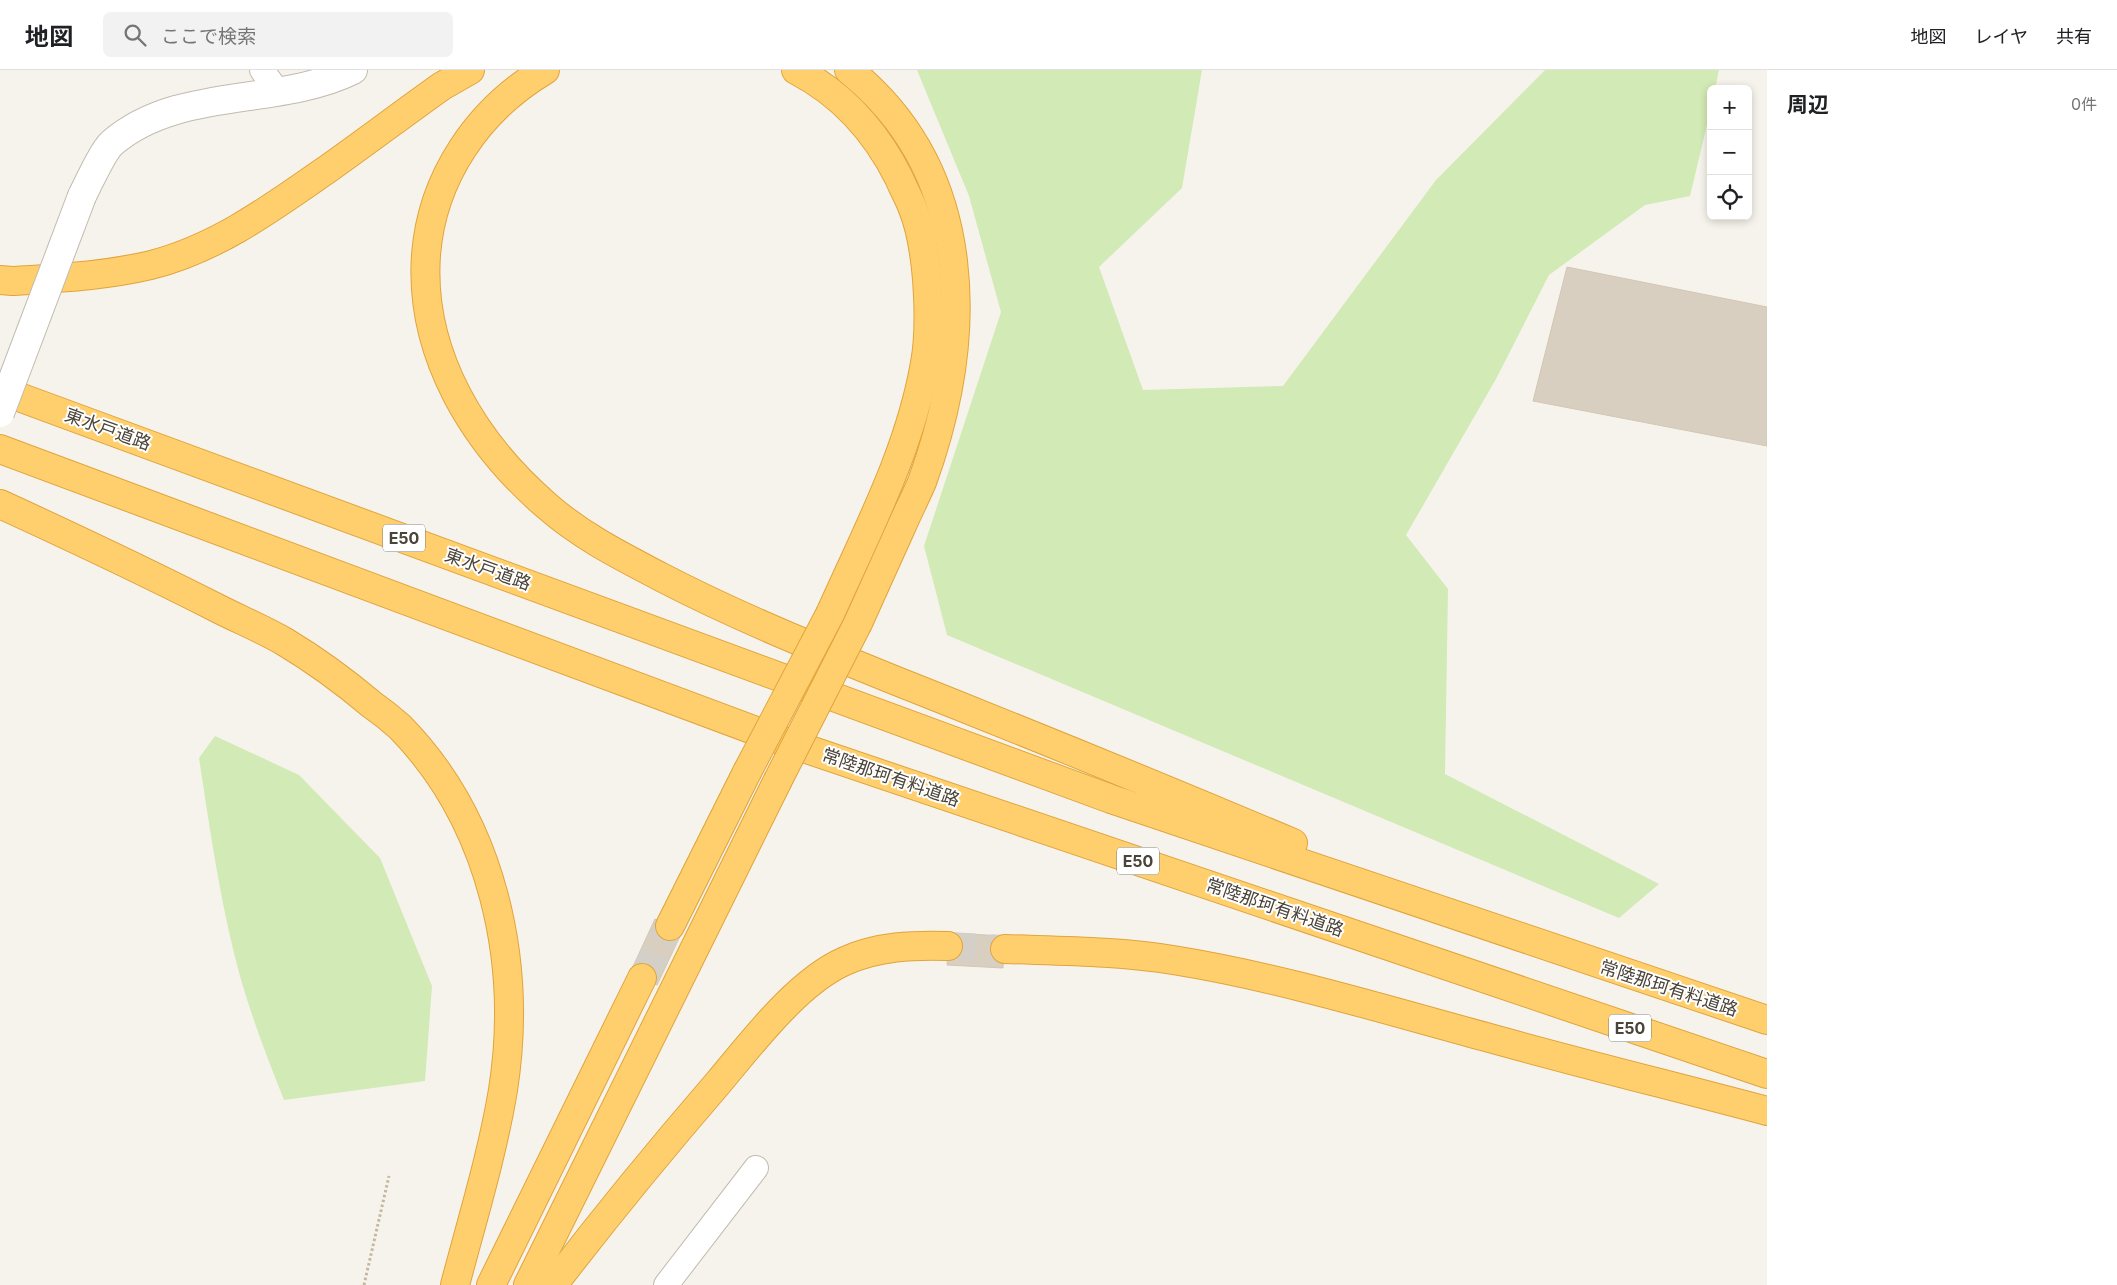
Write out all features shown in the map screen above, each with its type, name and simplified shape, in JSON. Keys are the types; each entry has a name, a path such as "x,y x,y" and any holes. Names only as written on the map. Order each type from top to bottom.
{"highway":[{"path":"0,280 12,281 101,275 152,264 200,247 250,222 442,86 470,70"},
{"path":"545,70 524,83 494,108 470,136 449,170 436,204 428,240 424,282 430,325 443,366 460,403 484,439 513,474 547,506 585,535 630,561 686,590 791,638 1107,765 1506,933"},
{"path":"670,926 830,614 895,468 910,423 925,362 929,307 926,257 914,209 892,165 868,128 835,94 796,70"},
{"path":"528,1285 858,623 921,483 941,422 952,366 957,306 953,253 942,204 923,159 898,118 865,83 849,70"},
{"name":"東水戸道路","path":"0,390 808,686"},
{"name":"常陸那珂有料道路","path":"0,449 783,741 1767,1074"},
{"path":"0,504 141,569 294,648 351,687 399,726 434,767 465,818 485,865 500,917 507,960 509,1018 503,1088 490,1157 455,1285"},
{"name":"常陸那珂有料道路","path":"808,686 1111,799 1767,1020"},
{"path":"553,1285 653,1159 756,1039 800,992 844,961 866,953 890,948 948,946"},
{"path":"1005,950 1117,954 1172,959 1347,998 1486,1037 1767,1111"},
{"path":"491,1285 642,978"}],"street":[{"path":"262,70 278,92"},
{"path":"0,413 82,196 111,144 146,121 188,107 278,92 337,78 353,70"},
{"path":"666,1285 756,1168"}],"path":[{"path":"364,1285 389,1176"}],"green space":[{"path":"917,70 1202,70 1182,188 1099,267 1143,390 1283,386 1436,180 1545,70 1719,70 1716,85 1707,85 1707,125 1690,196 1645,205 1549,275 1496,379 1406,535 1448,589 1445,774 1659,884 1619,918 947,635 924,546 1001,312 969,196"},
{"path":"215,736 299,775 380,858 432,986 425,1081 284,1100 250,1009 228,929 199,758"}],"building":[{"path":"1567,267 1767,307 1767,446 1533,401"},
{"path":"655,919 682,932 657,985 630,973"},
{"path":"949,933 1005,936 1003,968 947,965"}],"tunnel":[{"path":"642,978 670,926"},
{"path":"948,946 1005,949"}]}
